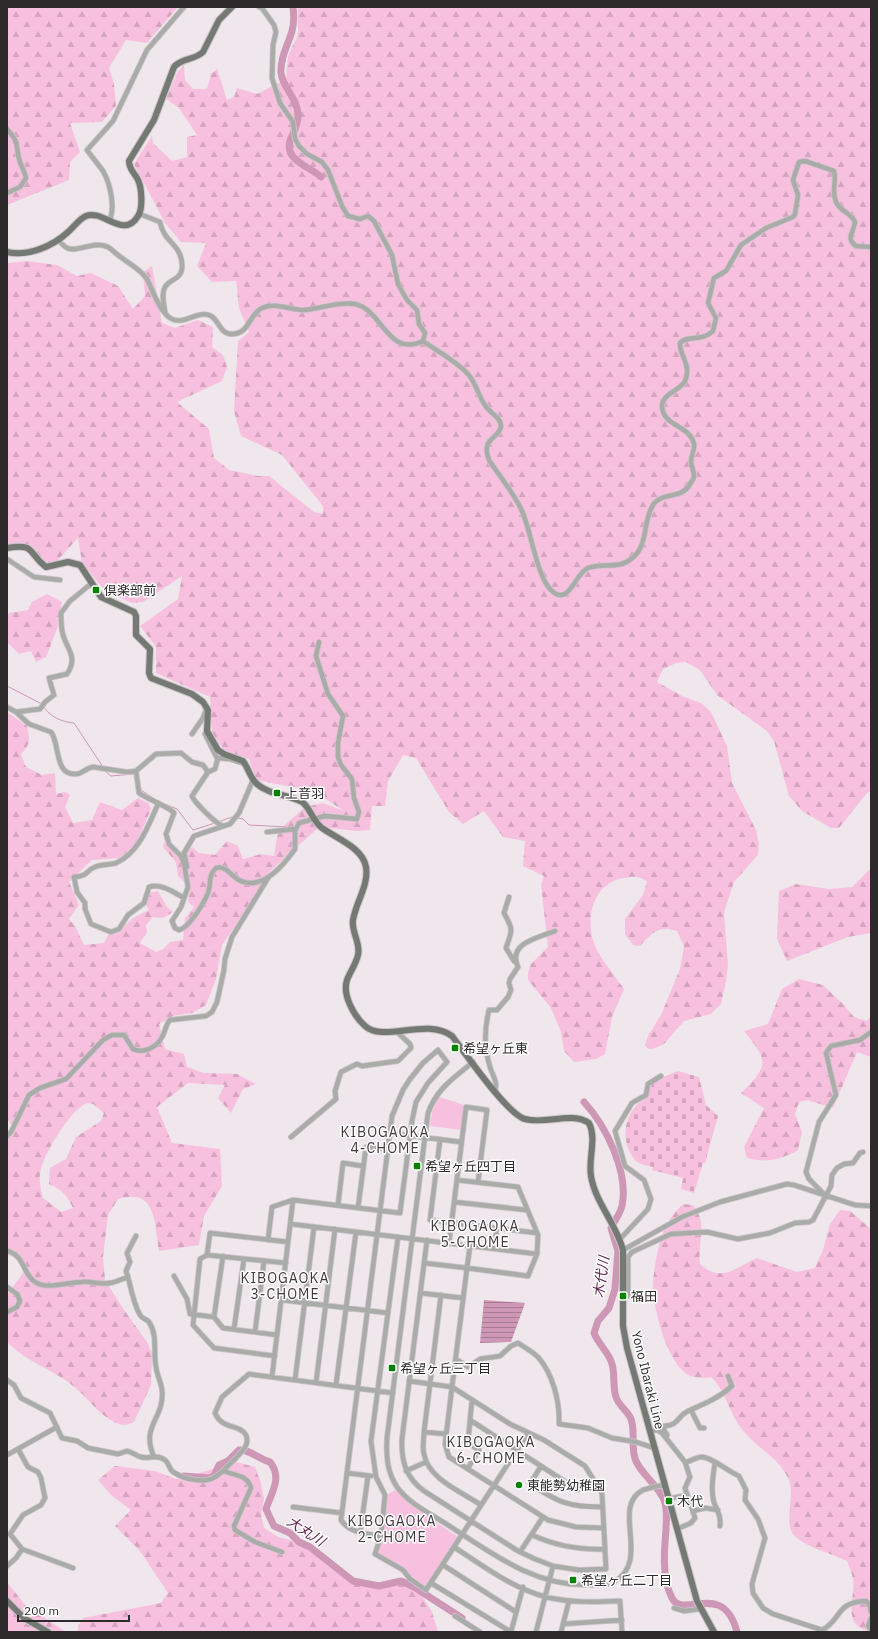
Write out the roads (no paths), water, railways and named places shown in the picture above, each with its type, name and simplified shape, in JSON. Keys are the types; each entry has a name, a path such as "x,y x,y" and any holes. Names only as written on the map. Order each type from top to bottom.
{"main road":[{"path":"7,252 20,254 31,252 57,240 87,216 98,215 117,225 122,225 136,219 140,214 139,184 131,169 129,161 154,120 174,67 177,64 199,56 204,52 219,20 232,7"},
{"path":"7,548 21,546 27,547 46,567 68,562 75,563 83,568 101,597 134,612 136,635 150,649 149,673 151,678 192,694 207,707 207,731 221,753 238,758 245,764 253,780"},
{"name":"Yono Ibaraki Line","path":"253,780 262,788 301,802 308,808 312,819 322,828 359,853 366,867 366,876 353,920 359,952 347,981 346,988 348,1000 357,1017 368,1028 377,1032 422,1029 438,1029 445,1031 452,1036 515,1114 526,1119 577,1118 589,1123 592,1136 591,1176 597,1195 620,1239 623,1250 624,1333 663,1485 699,1606 714,1632"},
{"path":"7,1601 24,1618 48,1632"}],"street":[{"path":"109,221 112,208 110,190 104,172 87,150 113,121 147,50 184,7"},
{"path":"259,7 262,8 274,25 276,32 273,45 272,78 280,103 293,122 295,139 299,146 307,154 322,162 328,170 342,206 348,216 360,219 368,216 374,221 392,255 396,278 402,293 417,310 419,324 425,333 423,341"},
{"path":"7,129 19,146 20,162 26,178 20,188 7,194"},
{"path":"423,341 468,374 487,408 499,419 501,423 500,429 488,444 486,452 489,460 522,510 530,529 546,584 551,590 558,594 566,594 571,590 578,574 583,570 597,566 620,565 631,559 642,546 647,521 654,504 662,498 667,496 675,496 688,489 694,477 691,462 694,444 689,433 668,420 664,414 662,404 663,400 681,386 686,377 686,361 680,343 687,339 706,337 713,331 716,318 708,303 713,283 717,276 722,274 728,267 741,245 766,228 790,219 795,214 798,194 793,180 799,162 805,161 834,171 835,176 832,190 836,202 841,210 855,222 850,236 851,239 856,246 871,247"},
{"path":"140,214 160,222 162,232 180,251 182,271 179,277 165,288 163,294 165,313"},
{"path":"57,240 67,248 74,249 98,244 108,247 139,269 147,279 165,313 171,319 177,320 201,314 212,316 222,330 231,334 241,332 245,329 254,313 265,306 303,310 355,304 372,314 396,342 414,345 423,341"},
{"path":"7,559 34,577 60,580"},
{"path":"16,712 40,709 54,694 49,678 67,674 71,668 71,650 64,636 61,613 70,601 92,583"},
{"path":"7,1136 11,1132 29,1095 40,1088 66,1079 103,1040 112,1034 124,1035 133,1049 144,1051 155,1046 160,1040 166,1024 170,1020 206,1016 212,1012 217,1002 225,959 232,937 268,878 295,849 296,829 299,823 325,816 353,820 357,819 359,812 354,798 352,779 341,765 338,757 338,743 343,716 328,694 316,656 319,642"},
{"path":"192,734 203,718 207,707"},
{"path":"8,708 16,712 29,724 51,732 55,740 57,755 64,770 69,773 79,774 88,767 127,772 136,771 156,754 166,752 181,753 192,762 203,765 208,772"},
{"path":"207,731 205,734 217,758 215,769 208,772"},
{"path":"217,758 230,759 245,764"},
{"path":"136,771 139,793 174,811 174,816 166,834 169,844 181,856 188,887 172,921 175,928 179,930 186,927 200,908 208,893 209,876 216,868 223,867 236,878 251,884 268,878"},
{"path":"208,772 207,777 195,789 192,796 214,822 223,826"},
{"path":"186,876 187,863 184,853 194,836 230,824 237,817 253,780"},
{"path":"158,804 142,839 129,856 115,864 95,866 84,876 74,878 77,892 85,903 85,909 91,924 111,932 119,929 128,915 144,903 149,887 158,886 184,898"},
{"path":"267,832 296,829"},
{"path":"510,897 504,913 510,924 512,935 506,948 508,953 516,962"},
{"path":"495,1091 497,1084 490,1069 486,1049 486,1024 490,1010 497,1010 508,997 511,990 509,983 510,980 518,967 514,958 515,952 525,942 555,931"},
{"path":"291,1138 336,1099 335,1091 341,1072 356,1064 362,1066 398,1061 403,1058 411,1048 410,1044 396,1031"},
{"path":"825,1195 809,1179 806,1172 819,1122 836,1095 826,1053 831,1046 860,1040 871,1032"},
{"path":"268,1240 272,1207 293,1200 379,1211 400,1213 413,1113 421,1092 447,1062 438,1050 423,1063 403,1090 392,1116 389,1133 387,1149 379,1211 376,1234 341,1520 343,1524 360,1534 380,1536"},
{"path":"473,1062 442,1088 435,1096 428,1113 392,1392 386,1456 391,1478 398,1488 415,1504 509,1564 549,1581 585,1586 606,1585 622,1577 628,1569 632,1554 630,1507 637,1496 646,1490 663,1485"},
{"path":"620,1239 648,1209 651,1199 644,1180 625,1166 615,1131 632,1103 646,1095 648,1084 661,1076"},
{"path":"449,1243 466,1108 487,1110 478,1182"},
{"path":"389,1133 462,1142"},
{"path":"440,1140 430,1220 537,1233"},
{"path":"358,1208 366,1147 387,1149"},
{"path":"628,1296 628,1257 632,1252 672,1234 707,1232 738,1239 770,1233 795,1223 809,1222 813,1220 831,1186 832,1175 837,1168 844,1164 852,1163 860,1153 863,1152"},
{"path":"338,1205 343,1163 363,1166"},
{"path":"424,1263 528,1276 537,1254 537,1233 518,1187 457,1180"},
{"path":"623,1250 682,1217 720,1202 787,1184 855,1205 871,1206"},
{"path":"272,1377 293,1200"},
{"path":"454,1202 527,1210"},
{"path":"291,1224 537,1254"},
{"path":"294,1380 314,1227"},
{"path":"494,1249 497,1228"},
{"path":"316,1383 335,1229"},
{"path":"336,1385 356,1232"},
{"path":"207,1255 210,1233 288,1242"},
{"path":"136,1236 127,1253 130,1262 126,1271 140,1316 150,1322 156,1342 154,1353 160,1378 162,1395 160,1410 149,1436 149,1446 154,1457"},
{"path":"398,1237 371,1441 376,1477 385,1495 380,1536 375,1554 403,1570 410,1579 426,1590 528,1433"},
{"path":"409,1381 452,1387 510,1424 544,1440 585,1466 602,1493 606,1569 579,1570 553,1566 520,1552 416,1485 406,1471 402,1457 402,1448 409,1381 427,1240"},
{"path":"470,1246 445,1449 449,1457 548,1520 576,1527 604,1528"},
{"path":"7,1251 18,1256 32,1279 39,1284 56,1286 64,1282 109,1283 128,1277"},
{"path":"275,1356 214,1348 193,1325 200,1259 207,1255 286,1263"},
{"path":"214,1317 222,1256"},
{"path":"234,1329 244,1259"},
{"path":"255,1332 264,1261"},
{"path":"174,1276 187,1299 190,1314 214,1317 224,1328 278,1335"},
{"path":"7,1287 17,1294 20,1300 17,1307 7,1312"},
{"path":"420,1293 463,1298"},
{"path":"441,1295 423,1447 426,1462 437,1476 481,1505"},
{"path":"282,1300 388,1314"},
{"path":"456,1359 468,1367 480,1359 500,1356 518,1343 538,1358 552,1381 560,1411 559,1424 588,1428 612,1438 636,1442 654,1448"},
{"path":"7,1380 14,1384 21,1398 50,1414 62,1438 77,1441 88,1448 118,1454 127,1451 140,1457 154,1457 165,1460 172,1471 185,1479 202,1482 208,1481 223,1471 245,1449 247,1442 246,1434 242,1430 229,1426 218,1420 215,1413 222,1397 249,1374 392,1392"},
{"path":"669,1441 663,1427 674,1425 686,1412 710,1402 726,1391 732,1384 728,1376"},
{"path":"468,1468 479,1450 468,1443 472,1400"},
{"path":"691,1410 700,1428 704,1428"},
{"path":"470,1420 578,1490 594,1480"},
{"path":"7,1455 57,1427"},
{"path":"649,1431 657,1430 662,1433 686,1462 690,1477 685,1488 695,1518 694,1521 677,1529"},
{"path":"424,1432 446,1434"},
{"path":"18,1449 28,1467 38,1472 42,1478 45,1498 37,1507 23,1514 10,1534 22,1549 73,1568"},
{"path":"686,1462 699,1457 705,1457 739,1476 743,1482 746,1490 746,1500 758,1520 765,1538 752,1584 754,1593 763,1608 773,1614 823,1631 845,1605 866,1601 870,1606 871,1612"},
{"path":"406,1471 426,1462"},
{"path":"715,1463 715,1504 721,1519 720,1526"},
{"path":"541,1466 530,1484 562,1503 576,1506 602,1507"},
{"path":"223,1471 248,1480 251,1488 234,1526 235,1530 255,1542 282,1552"},
{"path":"347,1473 376,1477"},
{"path":"360,1534 368,1476"},
{"path":"668,1499 687,1495"},
{"path":"293,1507 342,1513"},
{"path":"693,1511 705,1508 718,1510"},
{"path":"520,1552 543,1517"},
{"path":"532,1535 564,1547 605,1549"},
{"path":"454,1547 506,1580 546,1597 569,1601 620,1601 622,1632"},
{"path":"7,1566 16,1558 22,1549"},
{"path":"443,1565 516,1612"},
{"path":"536,1632 553,1566"},
{"path":"431,1583 511,1632 523,1588"},
{"path":"561,1632 569,1601"},
{"path":"674,1608 681,1611 699,1606"},
{"path":"455,1616 480,1632"},
{"path":"871,1618 868,1626 871,1630"},
{"path":"563,1624 622,1620"}],"waterway":[{"path":"293,7 293,28 281,67 282,79 296,104 298,115 297,124 289,146 293,157 321,177"},
{"path":"7,686 42,704"},
{"path":"44,707 50,714 57,718 74,723 103,767"},
{"path":"105,771 111,776 134,774"},
{"path":"138,773 141,790 153,798"},
{"path":"165,804 177,809 193,830 215,823"},
{"path":"218,822 232,817"},
{"path":"237,818 243,819 249,825 286,827"},
{"name":"木代川","path":"584,1102 608,1136 619,1164 623,1193 621,1209 611,1228 618,1251 615,1289 609,1308 598,1321 594,1333 611,1361 617,1400 631,1419 633,1430 633,1451 636,1461 664,1500 666,1508 664,1565 672,1598 677,1604 685,1605 703,1603 722,1607 731,1616 737,1632"},
{"name":"大丸川","path":"184,1476 209,1478 214,1476 219,1465 228,1461 239,1450 247,1451 270,1462 274,1468 276,1480 266,1509 274,1526 290,1533 299,1542 310,1547 353,1581 379,1586 401,1581 414,1587 462,1618"}],"place":[{"name":"倶楽部前","path":"96,590"},
{"name":"上音羽","path":"277,793"},
{"name":"希望ヶ丘東","path":"455,1048"},
{"name":"希望ヶ丘四丁目","path":"417,1166"},
{"name":"福田","path":"623,1296"},
{"name":"希望ヶ丘三丁目","path":"392,1368"},
{"name":"東能勢幼稚園","path":"519,1485"},
{"name":"木代","path":"669,1501"},
{"name":"希望ヶ丘二丁目","path":"573,1580"}],"district":[{"name":"KIBOGAOKA 4-CHOME","path":"385,1140"},
{"name":"KIBOGAOKA 5-CHOME","path":"475,1234"},
{"name":"KIBOGAOKA 3-CHOME","path":"285,1286"},
{"name":"KIBOGAOKA 6-CHOME","path":"491,1450"},
{"name":"KIBOGAOKA 2-CHOME","path":"392,1530"}]}
